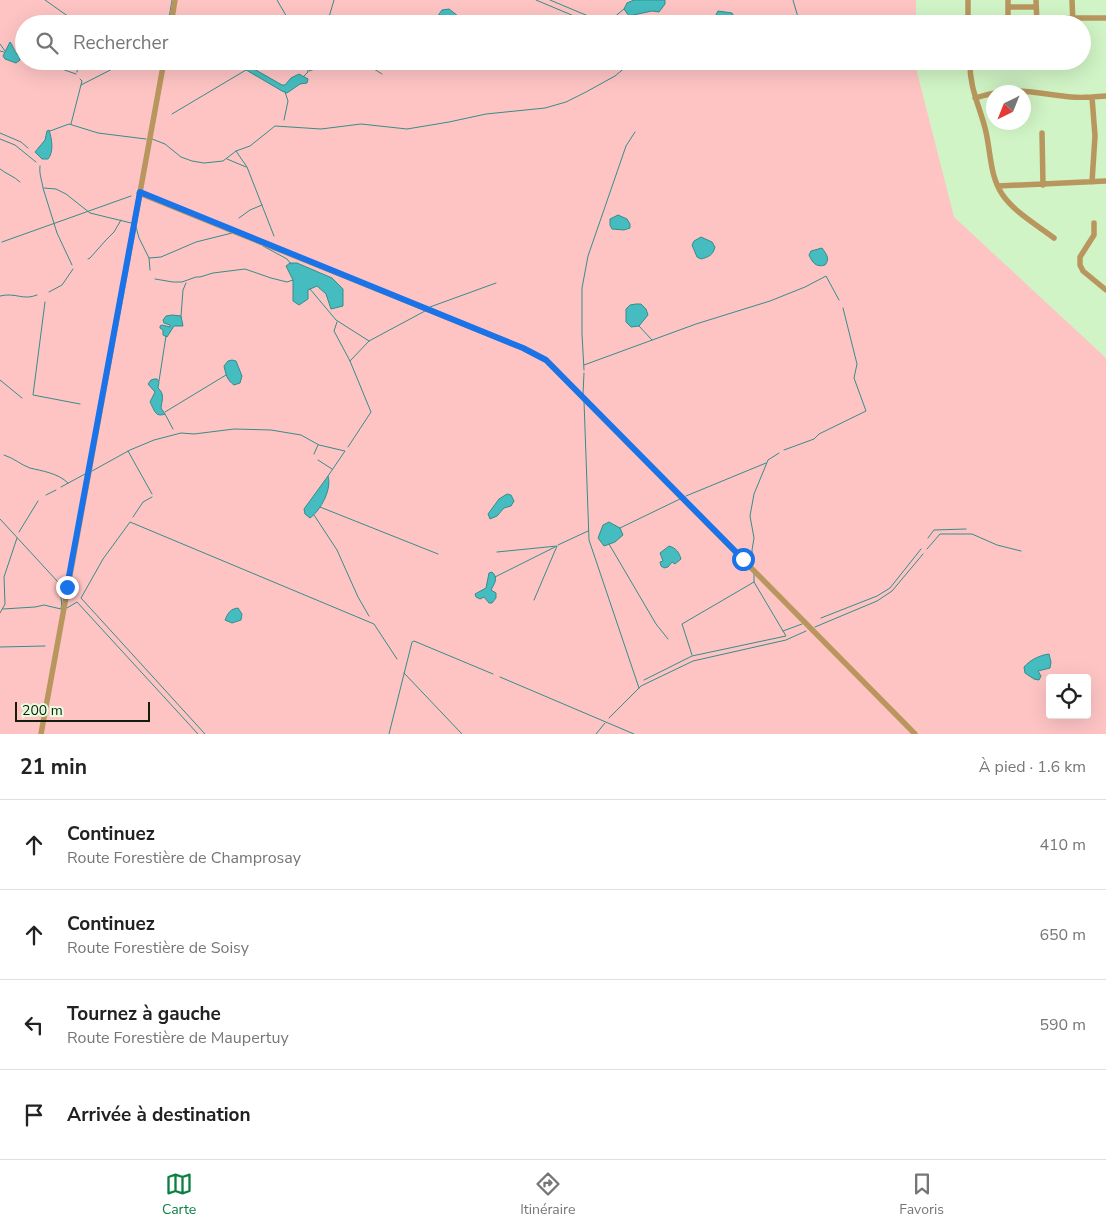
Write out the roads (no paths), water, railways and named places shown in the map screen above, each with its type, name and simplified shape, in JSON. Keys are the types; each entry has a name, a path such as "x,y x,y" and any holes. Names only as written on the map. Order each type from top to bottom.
{"street":[{"path":"172,15 175,0"},
{"path":"968,0 968,15"},
{"path":"1008,0 1008,15"},
{"path":"1036,0 1037,15"},
{"path":"1072,0 1073,15"},
{"path":"1008,7 1036,7"},
{"path":"1091,19 1106,18"},
{"path":"41,734 162,70"},
{"path":"970,70 971,86 985,128 992,173 998,186 1009,202 1054,238"},
{"path":"975,98 1004,90 1028,91 1073,98 1106,96"},
{"path":"1092,97 1096,136 1092,182"},
{"path":"1042,133 1043,185"},
{"path":"998,186 1106,181"},
{"path":"140,192 523,348 546,360 915,734"},
{"path":"1094,223 1094,235 1080,257 1080,265 1083,271 1106,290"}],"water":[{"path":"634,0 665,0 665,4 659,12 652,11 634,15 628,15 624,9 627,3"},
{"path":"449,9 457,15 438,15 442,10"},
{"path":"718,11 732,13 733,15 716,15"},
{"path":"10,42 15,51 15,63 5,59 3,56"},
{"path":"246,70 256,70 282,85 285,85 291,78 299,74 308,79 307,83 300,84 287,93"},
{"path":"49,130 52,149 48,159 42,159 35,152 45,140"},
{"path":"618,215 627,219 630,228 624,230 612,229 610,219"},
{"path":"701,237 712,242 715,247 710,255 701,259 697,257 692,245 694,241"},
{"path":"822,248 828,259 825,265 819,266 813,262 809,255 811,251"},
{"path":"290,263 297,263 332,278 343,289 343,306 331,309 326,294 317,286 308,290 308,299 299,305 293,301 293,280 286,266"},
{"path":"641,304 646,309 648,315 639,326 631,327 626,322 626,309 630,305"},
{"path":"166,316 181,316 183,326 174,326 167,337 163,335 163,330 160,326 170,327 163,320"},
{"path":"228,361 236,361 242,376 240,383 234,385 227,377 224,366"},
{"path":"157,379 159,382 158,388 162,395 161,408 165,414 162,415 155,412 150,402 155,392 148,384"},
{"path":"328,476 329,481 325,499 310,518 305,514 304,509"},
{"path":"507,494 511,495 514,501 511,506 504,508 497,516 490,519 488,514 499,499"},
{"path":"609,522 620,528 623,535 615,542 604,546 598,538 603,525"},
{"path":"669,546 677,551 681,559 675,564 672,562 668,567 664,568 661,566 660,562 663,561 660,553"},
{"path":"492,572 496,579 491,590 496,593 496,598 492,603 489,603 484,597 480,599 475,594 486,588 489,573"},
{"path":"238,608 242,614 241,620 232,623 225,620 233,609"},
{"path":"1049,654 1050,668 1038,671 1041,676 1039,680 1025,673 1024,667 1029,662"}],"waterway":[{"path":"45,0 66,15"},
{"path":"170,15 172,0"},
{"path":"277,0 286,15"},
{"path":"330,15 334,0"},
{"path":"536,0 572,15"},
{"path":"550,0 586,15"},
{"path":"793,0 797,15"},
{"path":"617,15 624,9"},
{"path":"0,44 5,51"},
{"path":"0,51 4,52"},
{"path":"65,70 76,74"},
{"path":"81,85 110,70"},
{"path":"172,114 246,70"},
{"path":"304,76 308,70"},
{"path":"376,70 382,74"},
{"path":"152,139 165,144 181,157 192,161 204,163 223,161 236,151 250,146 275,126 321,129 361,124 407,129 486,114 545,108 566,102 615,76 622,70"},
{"path":"71,124 82,81 80,79"},
{"path":"284,120 288,101 285,92"},
{"path":"50,131 69,124 98,133 146,139"},
{"path":"584,370 582,288 588,256 626,146 635,132"},
{"path":"0,133 21,142 28,148"},
{"path":"0,139 15,145 36,162"},
{"path":"236,151 247,167 274,236"},
{"path":"227,159 246,167"},
{"path":"40,166 43,188 57,233 72,265"},
{"path":"0,169 20,182"},
{"path":"44,188 56,189 66,194 90,213 131,223"},
{"path":"2,242 131,196"},
{"path":"239,218 250,210 262,205"},
{"path":"88,259 114,232 121,220"},
{"path":"136,227 149,258 161,257 196,242 232,233"},
{"path":"263,246 287,259 291,264"},
{"path":"149,258 150,270"},
{"path":"49,292 62,285 73,269"},
{"path":"155,279 182,282 213,273 245,269 287,282 293,280"},
{"path":"584,365 696,324 770,301 826,276 839,300"},
{"path":"181,316 183,290 186,283"},
{"path":"430,307 496,283"},
{"path":"310,289 336,320 369,341"},
{"path":"0,296 32,297 37,295"},
{"path":"45,302 33,395 80,404"},
{"path":"784,450 814,439 819,434 866,411 854,378 857,364 843,308"},
{"path":"348,447 371,412 350,361 369,341 425,311"},
{"path":"337,322 334,331 350,361"},
{"path":"639,326 652,340"},
{"path":"159,381 166,336"},
{"path":"583,394 584,373"},
{"path":"165,412 226,375"},
{"path":"0,380 22,398"},
{"path":"584,401 589,540 639,688"},
{"path":"165,414 173,429"},
{"path":"92,471 130,450 154,440 181,433 194,434 234,429 271,430 301,435 319,445 345,451 328,476"},
{"path":"314,454 318,445"},
{"path":"128,451 152,494"},
{"path":"753,565 752,550 754,538 750,516 754,494 768,460 779,453"},
{"path":"4,455 30,468 55,475 68,483"},
{"path":"318,460 332,469"},
{"path":"686,496 766,463"},
{"path":"61,487 85,474"},
{"path":"46,495 56,490"},
{"path":"133,517 143,502 152,497"},
{"path":"620,528 680,499"},
{"path":"19,532 38,501"},
{"path":"320,507 438,554"},
{"path":"314,515 337,550 358,597 369,616"},
{"path":"0,519 58,582 62,602 61,609 44,605 3,609"},
{"path":"205,734 81,598 103,559 130,522 374,624 397,659"},
{"path":"928,538 934,530 966,529"},
{"path":"558,545 588,531"},
{"path":"927,549 940,534 972,534 997,545 1021,551"},
{"path":"0,613 5,604 4,577 17,538"},
{"path":"609,544 656,624 668,639"},
{"path":"497,552 557,546 534,600"},
{"path":"495,577 555,547"},
{"path":"821,618 877,596 890,588 921,549"},
{"path":"815,627 877,601 892,591 923,554"},
{"path":"644,680 692,656 786,636 754,582 754,574"},
{"path":"692,655 682,624 754,582"},
{"path":"67,608 77,602 198,734"},
{"path":"783,631 802,624"},
{"path":"609,718 641,686 693,661 786,640 806,631"},
{"path":"389,734 412,642 414,641 493,674"},
{"path":"0,647 45,646"},
{"path":"404,673 462,734"},
{"path":"500,677 634,734"},
{"path":"596,734 605,723"}]}
